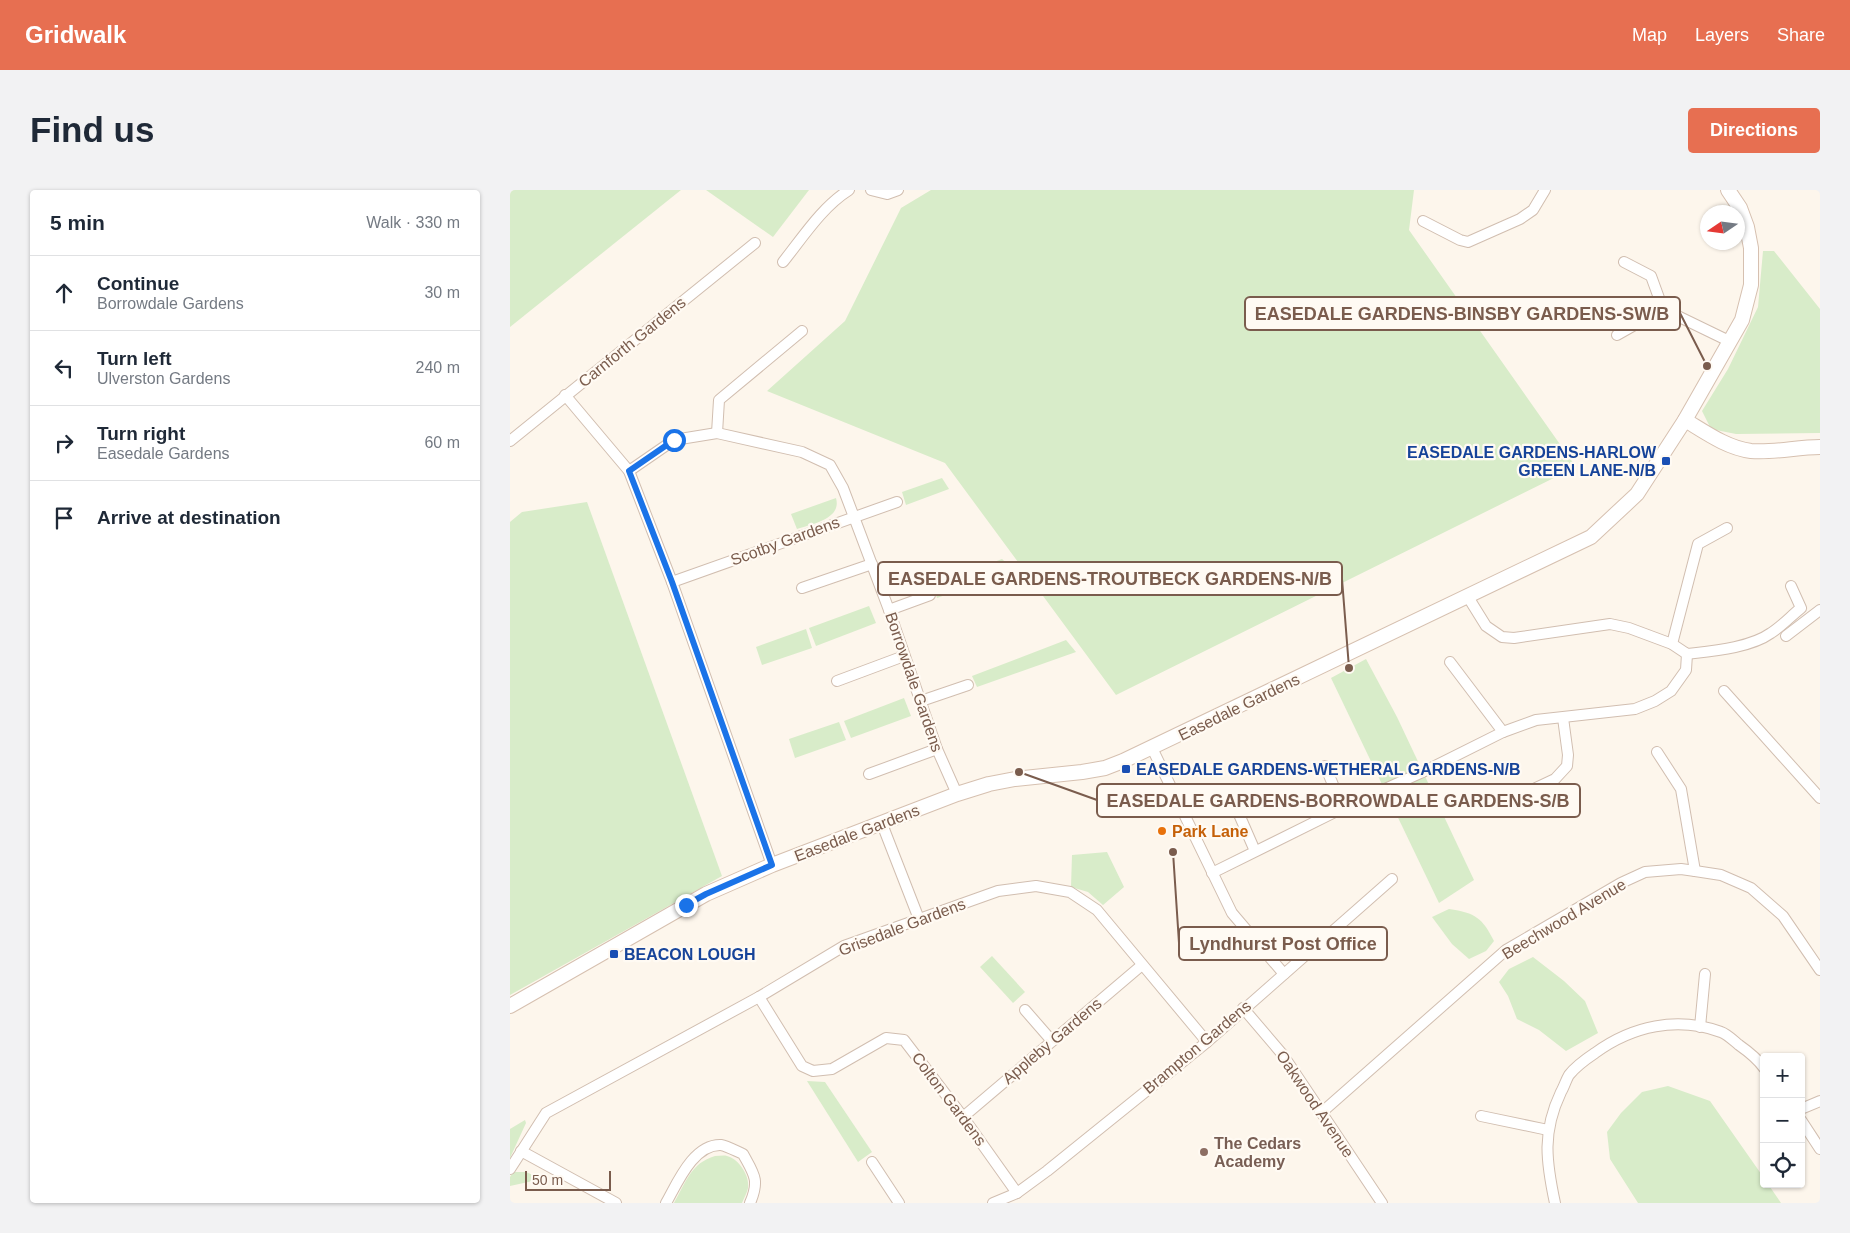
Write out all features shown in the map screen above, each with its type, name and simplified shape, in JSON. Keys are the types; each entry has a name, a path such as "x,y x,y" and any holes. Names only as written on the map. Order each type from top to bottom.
{"street":[{"path":"782,262 825,211 841,195 849,190"},
{"path":"871,190 887,194 898,190"},
{"path":"1424,221 1460,240 1468,242 1520,219 1533,210 1545,190"},
{"name":"Easedale Gardens","path":"510,1006 706,894 772,865 957,794 988,784 1105,768 1152,748 1591,537 1637,494 1685,420 1742,320 1751,285 1751,248 1748,227 1740,208 1728,190"},
{"name":"Carnforth Gardens","path":"510,441 755,243"},
{"path":"1624,262 1651,276 1663,309 1729,341"},
{"path":"1617,335 1663,309"},
{"path":"717,433 719,400 802,331"},
{"path":"565,395 629,471 672,582 772,865"},
{"path":"1685,420 1725,444 1749,451 1765,452 1820,447"},
{"name":"Borrowdale Gardens","path":"629,471 674,440 717,433 802,452 830,465 854,517 889,610 937,750 957,794"},
{"name":"Scotby Gardens","path":"672,582 898,502"},
{"path":"1672,644 1698,544 1727,528"},
{"path":"802,588 872,564"},
{"path":"1468,597 1486,626 1502,637 1514,638 1610,624 1629,628 1672,644 1687,654 1756,641 1770,634 1801,608 1792,586"},
{"path":"889,610 930,595"},
{"path":"1786,636 1820,610"},
{"path":"1212,873 1255,850 1427,770 1503,732 1536,720 1635,709 1654,702 1672,691 1686,670 1687,654"},
{"path":"837,681 904,656"},
{"path":"1450,662 1503,732"},
{"path":"921,701 968,685"},
{"path":"1724,692 1820,798"},
{"path":"1506,802 1556,779 1568,766 1563,718"},
{"path":"1152,748 1232,913 1284,974"},
{"path":"869,774 937,750"},
{"path":"1657,752 1681,789 1695,871"},
{"path":"1325,766 1343,808"},
{"path":"1238,812 1255,850"},
{"path":"882,824 919,919"},
{"name":"Beechwood Avenue","path":"1321,1112 1506,950 1621,883 1645,872 1681,869 1695,871 1721,875 1751,888 1783,916 1820,970"},
{"name":"Brampton Gardens","path":"993,1203 1017,1193 1047,1171 1207,1042 1243,1008 1392,879"},
{"name":"Grisedale Gardens","path":"510,1169 546,1113 759,997 844,946 998,891 1036,886 1070,892 1097,910 1207,1042"},
{"name":"Appleby Gardens","path":"963,1117 1142,965"},
{"path":"1700,1027 1705,974"},
{"name":"Colton Gardens","path":"759,997 802,1066 813,1071 832,1069 886,1038 904,1040 963,1117 1017,1193"},
{"name":"Oakwood Avenue","path":"1243,1008 1283,1055 1382,1203"},
{"path":"1026,1010 1052,1041"},
{"path":"1555,1203 1547,1160 1548,1130 1555,1106 1569,1075 1577,1066 1602,1048 1627,1034 1650,1027 1675,1024 1722,1032 1760,1063"},
{"path":"1805,1107 1820,1101"},
{"path":"1481,1116 1548,1130"},
{"path":"1805,1126 1820,1149"},
{"path":"666,1203 691,1160 706,1149 720,1146 743,1154 756,1176 750,1203"},
{"path":"521,1151 616,1203"},
{"path":"872,1162 899,1203"}],"green space":[{"path":"510,190 681,190 510,327"},
{"path":"706,190 809,190 773,237"},
{"path":"931,190 1414,190 1409,230 1576,467 1116,695 945,463 767,391 845,321 901,208"},
{"path":"1763,251 1774,251 1820,309 1820,433 1736,434 1711,429 1702,411 1728,369 1758,307"},
{"path":"942,478 949,489 906,505 902,492"},
{"path":"836,498 837,505 835,511 830,516 818,523 797,529 791,514"},
{"path":"587,502 722,876 510,995 510,522 522,512"},
{"path":"1002,559 1014,570 937,598 933,585"},
{"path":"869,606 876,623 816,646 809,628"},
{"path":"806,629 812,648 762,665 756,647"},
{"path":"1066,640 1076,652 977,687 972,676"},
{"path":"1366,659 1397,717 1474,880 1439,903 1331,678"},
{"path":"904,698 911,716 851,738 844,721"},
{"path":"839,722 846,740 795,758 789,739"},
{"path":"1107,852 1124,887 1103,905 1088,892 1071,887 1072,855"},
{"path":"1449,909 1466,912 1482,922 1494,941 1486,951 1469,959 1452,944 1432,917"},
{"path":"992,956 1025,992 1013,1003 980,967"},
{"path":"1533,957 1564,981 1585,1001 1598,1033 1566,1051 1539,1030 1517,1019 1508,996 1499,982 1509,969"},
{"path":"807,1081 825,1082 872,1152 858,1162"},
{"path":"1668,1086 1710,1101 1760,1172 1760,1188 1771,1188 1781,1203 1638,1203 1610,1159 1607,1132 1621,1113 1642,1092"},
{"path":"525,1120 526,1123 510,1158 510,1129"},
{"path":"715,1156 731,1158 743,1169 747,1178 748,1190 742,1203 674,1203 695,1168 700,1163"},
{"path":"513,1172 526,1172 542,1179 510,1186 510,1177"}],"place":[{"name":"EASEDALE GARDENS-BINSBY GARDENS-SW/B","path":"1707,366"},
{"name":"EASEDALE GARDENS-HARLOW GREEN LANE-N/B","path":"1666,461"},
{"name":"EASEDALE GARDENS-TROUTBECK GARDENS-N/B","path":"1349,668"},
{"name":"EASEDALE GARDENS-WETHERAL GARDENS-N/B","path":"1126,769"},
{"name":"EASEDALE GARDENS-BORROWDALE GARDENS-S/B","path":"1019,772"},
{"name":"Park Lane","path":"1162,831"},
{"name":"Lyndhurst Post Office","path":"1173,852"},
{"name":"BEACON LOUGH","path":"614,954"},
{"name":"The Cedars Academy","path":"1204,1152"}],"route":[{"path":"674,440 629,471 672,582 772,865 706,894 686,905"}]}
